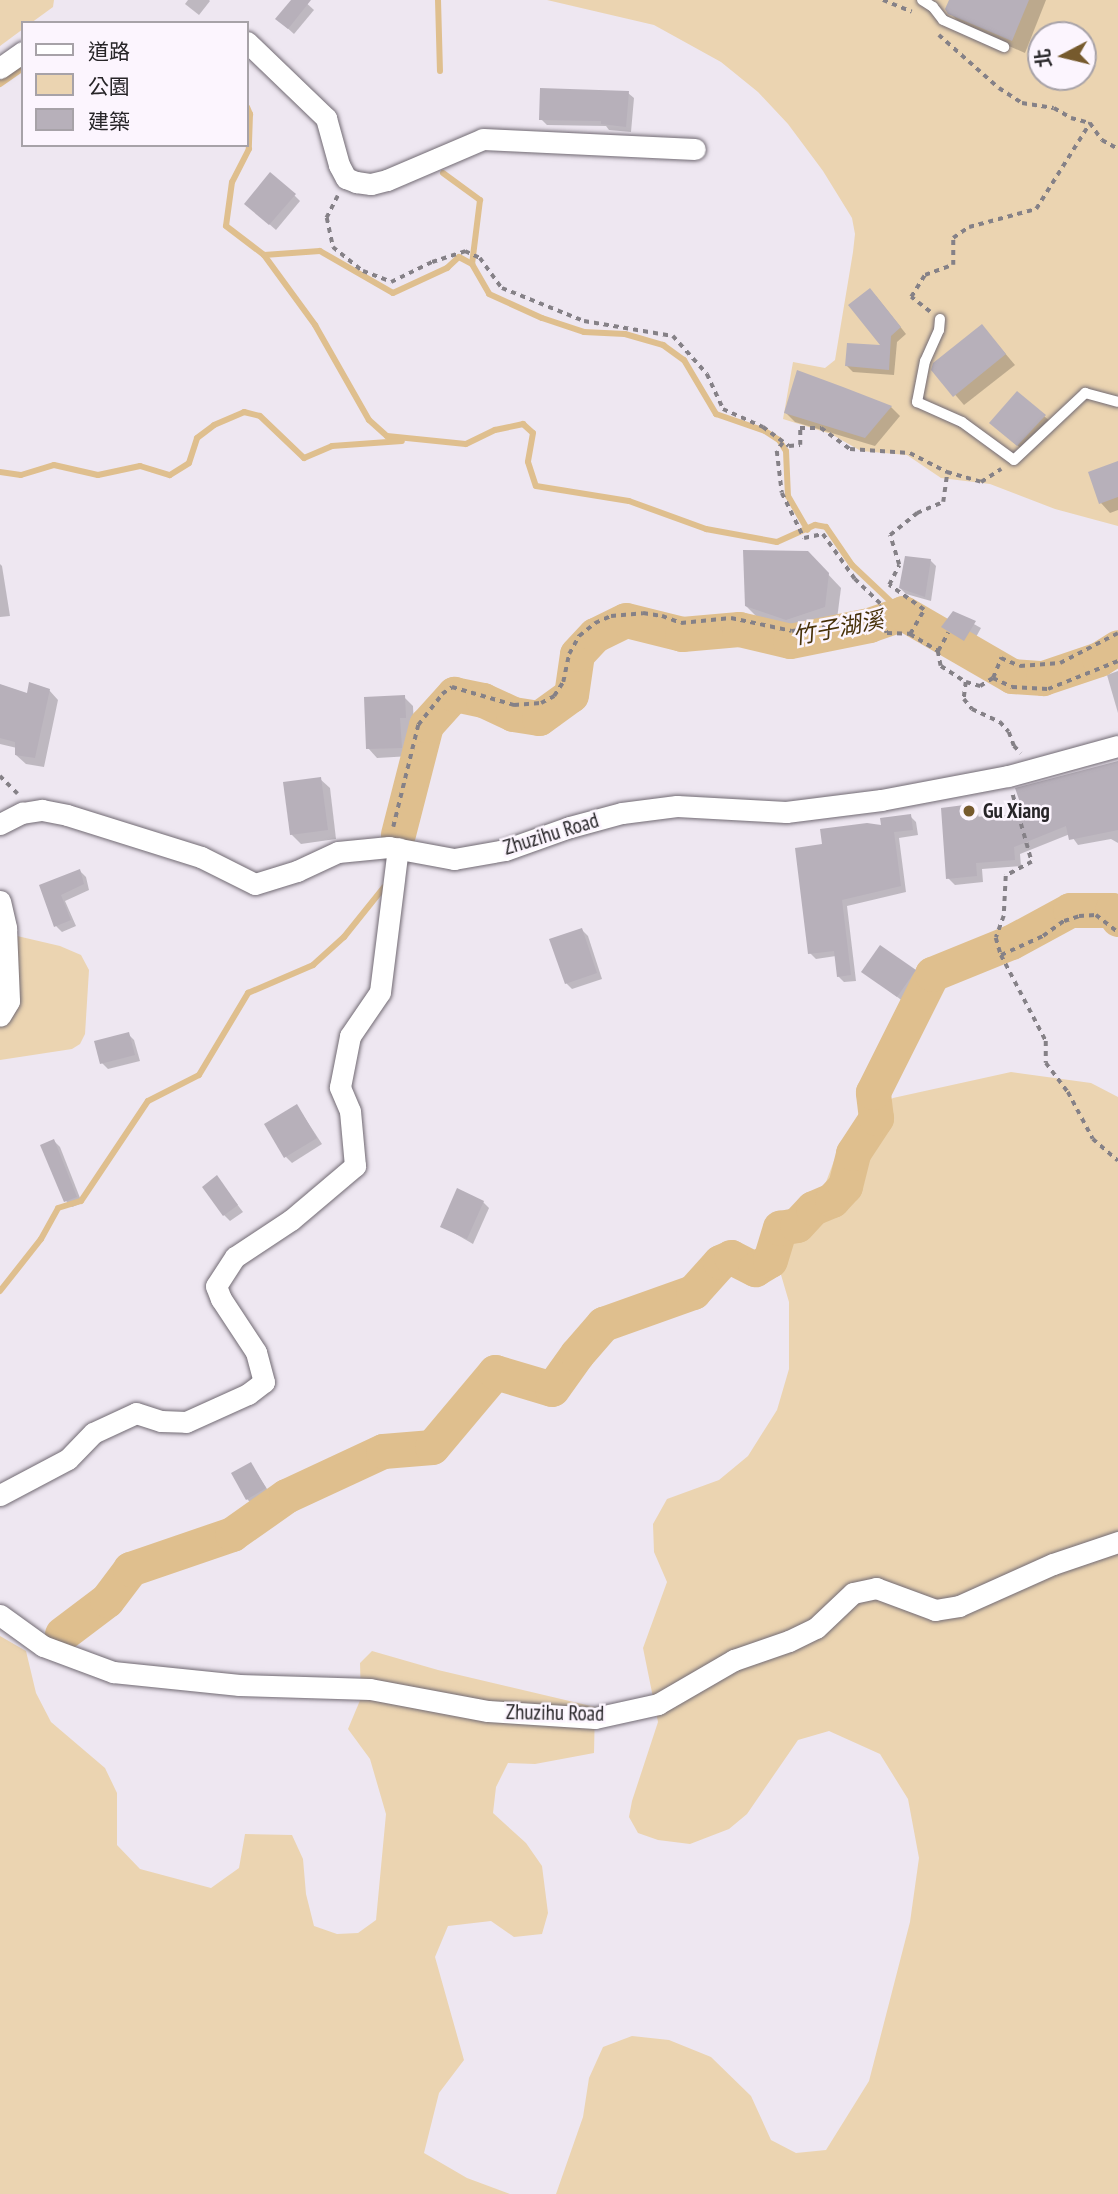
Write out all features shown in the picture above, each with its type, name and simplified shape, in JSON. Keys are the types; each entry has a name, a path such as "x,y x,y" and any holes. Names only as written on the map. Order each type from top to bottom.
{"street":[{"path":"248,43 326,118 336,155 346,178 371,184 483,139 695,149"},
{"path":"0,68 21,53"},
{"name":"Zhuzihu Road","path":"0,824 32,812 67,815 201,857 255,884 297,871 338,852 394,847 454,859 505,850 570,827 622,813 677,806 786,812 881,800 1008,776 1118,746"},
{"path":"0,1495 68,1459 93,1433 136,1413 161,1421 186,1422 248,1394 264,1382 256,1352 221,1299 216,1286 235,1257 291,1220 355,1166 350,1111 340,1087 350,1036 380,992 394,847"},
{"path":"0,901 6,928 9,1001 0,1016"},
{"name":"Zhuzihu Road","path":"0,1615 43,1646 113,1672 239,1685 370,1689 488,1711 595,1718 659,1704 734,1660 789,1641 816,1628 853,1593 876,1588 935,1610 959,1606 1053,1563 1118,1542"}],"lane":[{"path":"922,0 933,7 943,20 1004,47"},
{"path":"940,319 939,330 925,361 918,402 962,422 1014,460 1085,393 1118,402"}],"path":[{"path":"883,0 922,17"},
{"path":"936,33 999,88 1022,103 1054,108 1071,118 1090,123 1102,139 1118,149"},
{"path":"940,319 911,297 925,275 953,265 953,237 969,227 1036,209 1090,123"},
{"path":"346,178 327,218 333,247 363,271 391,282 432,262 464,251 480,258 502,288 584,321 673,336 707,374 723,409 762,427 789,446 800,445 800,428 821,428 849,449 910,453 947,472 981,481 1014,460"},
{"path":"783,443 777,451 782,493 804,538 823,534 855,579 882,605 880,612 887,633 910,634 938,651"},
{"path":"910,634 924,610 889,585 899,565 890,535 917,513 943,502 947,472"},
{"path":"394,847 400,785 418,725 442,694 452,687 514,705 541,703 554,696 563,682 569,654 579,636 595,622 611,616 643,613 662,615 681,623 731,618 792,631 826,627 880,612"},
{"path":"948,633 938,651 941,666 966,682 980,686 993,678 1001,658 1020,666 1060,663 1118,633"},
{"path":"993,678 1012,687 1048,689 1118,661"},
{"path":"966,682 964,699 972,709 1000,722 1009,732 1014,747 1039,768"},
{"path":"1008,776 1032,862 1006,876 1004,916 996,938 1046,1041 1046,1063 1068,1092 1093,1139 1118,1161"},
{"path":"1002,955 1043,936 1064,921 1079,916 1096,915 1118,932"}],"green space":[{"path":"0,0 54,0 53,7 34,21 21,21 21,30 0,46"},
{"path":"547,0 1118,0 1118,526 1055,509 990,484 941,478 907,455 861,451 831,434 783,419 793,362 825,368 835,360 855,234 852,218 823,171 788,124 758,92 721,62 654,25"},
{"path":"0,932 60,946 81,955 89,970 85,1034 80,1044 72,1049 0,1060"},
{"path":"1011,1072 1091,1083 1118,1097 1118,2194 556,2194 583,2117 589,2078 603,2047 632,2036 669,2040 711,2057 751,2096 771,2140 796,2153 826,2150 869,2081 910,1922 919,1858 908,1799 880,1754 829,1731 798,1740 747,1814 729,1829 690,1844 658,1840 638,1833 629,1817 658,1722 643,1648 667,1582 654,1552 653,1524 667,1499 719,1480 748,1456 777,1410 789,1369 789,1302 779,1268 782,1242 826,1182 840,1145 857,1121 893,1098"},
{"path":"0,1636 26,1651 36,1693 51,1722 105,1768 117,1793 117,1845 140,1869 211,1888 239,1868 245,1834 292,1835 303,1859 306,1894 314,1926 337,1934 358,1933 376,1920 386,1814 370,1759 348,1729 361,1698 360,1663 372,1651 438,1670 595,1707 594,1753 535,1764 508,1763 496,1787 493,1813 526,1843 542,1866 548,1913 542,1934 514,1937 491,1921 448,1926 435,1957 464,2060 439,2093 424,2153 467,2178 510,2194 0,2194"}],"building":[{"path":"291,0 311,0 288,29 275,19"},
{"path":"949,0 1029,0 1012,41 948,14 945,9"},
{"path":"540,88 629,91 626,127 601,124 601,121 539,120"},
{"path":"270,172 296,194 269,225 244,204"},
{"path":"870,288 901,327 891,336 889,370 845,366 847,343 880,345 848,305"},
{"path":"982,324 1006,354 953,397 931,370 933,363"},
{"path":"797,370 892,406 865,438 784,413"},
{"path":"1017,391 1046,415 1017,446 989,423"},
{"path":"1118,461 1118,497 1099,504 1088,472"},
{"path":"743,550 808,551 829,573 825,607 786,620 745,606"},
{"path":"905,556 931,559 925,597 899,588"},
{"path":"953,611 976,621 964,641 941,627"},
{"path":"29,682 50,689 35,758 15,755 15,742 0,738 0,684 27,693"},
{"path":"405,695 406,718 400,718 402,748 366,749 364,697"},
{"path":"1118,761 1118,830 1069,840 1066,826 1014,847 1015,860 976,863 977,876 946,879 941,808 972,804 973,817 1024,814 1015,788"},
{"path":"321,777 328,830 290,835 283,782"},
{"path":"911,814 913,830 894,832 901,886 842,900 851,975 837,977 834,951 808,954 795,848 822,844 820,829 867,823 881,825 880,818"},
{"path":"80,869 84,884 61,895 71,920 54,927 39,885"},
{"path":"582,928 597,973 565,984 549,939"},
{"path":"880,945 916,970 897,997 861,972"},
{"path":"129,1032 135,1055 100,1064 94,1041"},
{"path":"297,1104 317,1138 284,1158 264,1124"},
{"path":"54,1139 77,1197 64,1202 40,1145"},
{"path":"217,1175 238,1205 223,1216 202,1187"},
{"path":"457,1188 484,1201 467,1239 440,1227"},
{"path":"251,1462 266,1488 246,1500 231,1473"}],"waterway":[{"path":"438,0 440,71"},
{"path":"0,84 21,69"},
{"path":"248,109 249,149 232,182 226,226 264,255 315,325 369,420 387,436 466,444 495,430 523,424 533,433 528,462 536,486 629,501 706,529 777,542 815,525 826,527 852,565 903,613"},
{"path":"443,173 480,200 472,264 489,294 542,318 584,332 625,334 663,345 684,360 716,414 765,431 779,440 786,451 788,496 808,530"},
{"path":"264,255 320,251 393,293 447,268 459,257 472,264"},
{"path":"0,472 21,475 54,465 98,475 140,466 170,475 189,463 197,438 214,425 244,412 260,416 304,458 332,446 402,441"},
{"name":"竹子湖溪","path":"398,834 426,725 454,694 483,700 513,714 539,718 571,695 577,654 595,635 626,620 682,634 739,629 790,641 869,625 903,613 1012,676 1043,678 1099,659 1118,647"},
{"path":"0,1291 41,1239 58,1208 81,1201 148,1101 199,1075 248,993 313,965 344,937 384,887"},
{"path":"62,1634 107,1600 130,1569 232,1534 286,1496 383,1451 432,1447 495,1372 552,1389 603,1324 693,1292 720,1262 731,1257 755,1269 770,1260 780,1228 797,1225 813,1208 832,1200 845,1186 853,1153 876,1118 873,1092 932,974 1011,942 1070,910 1112,910 1118,919"}],"place":[{"name":"Gu Xiang","path":"969,811"}]}
